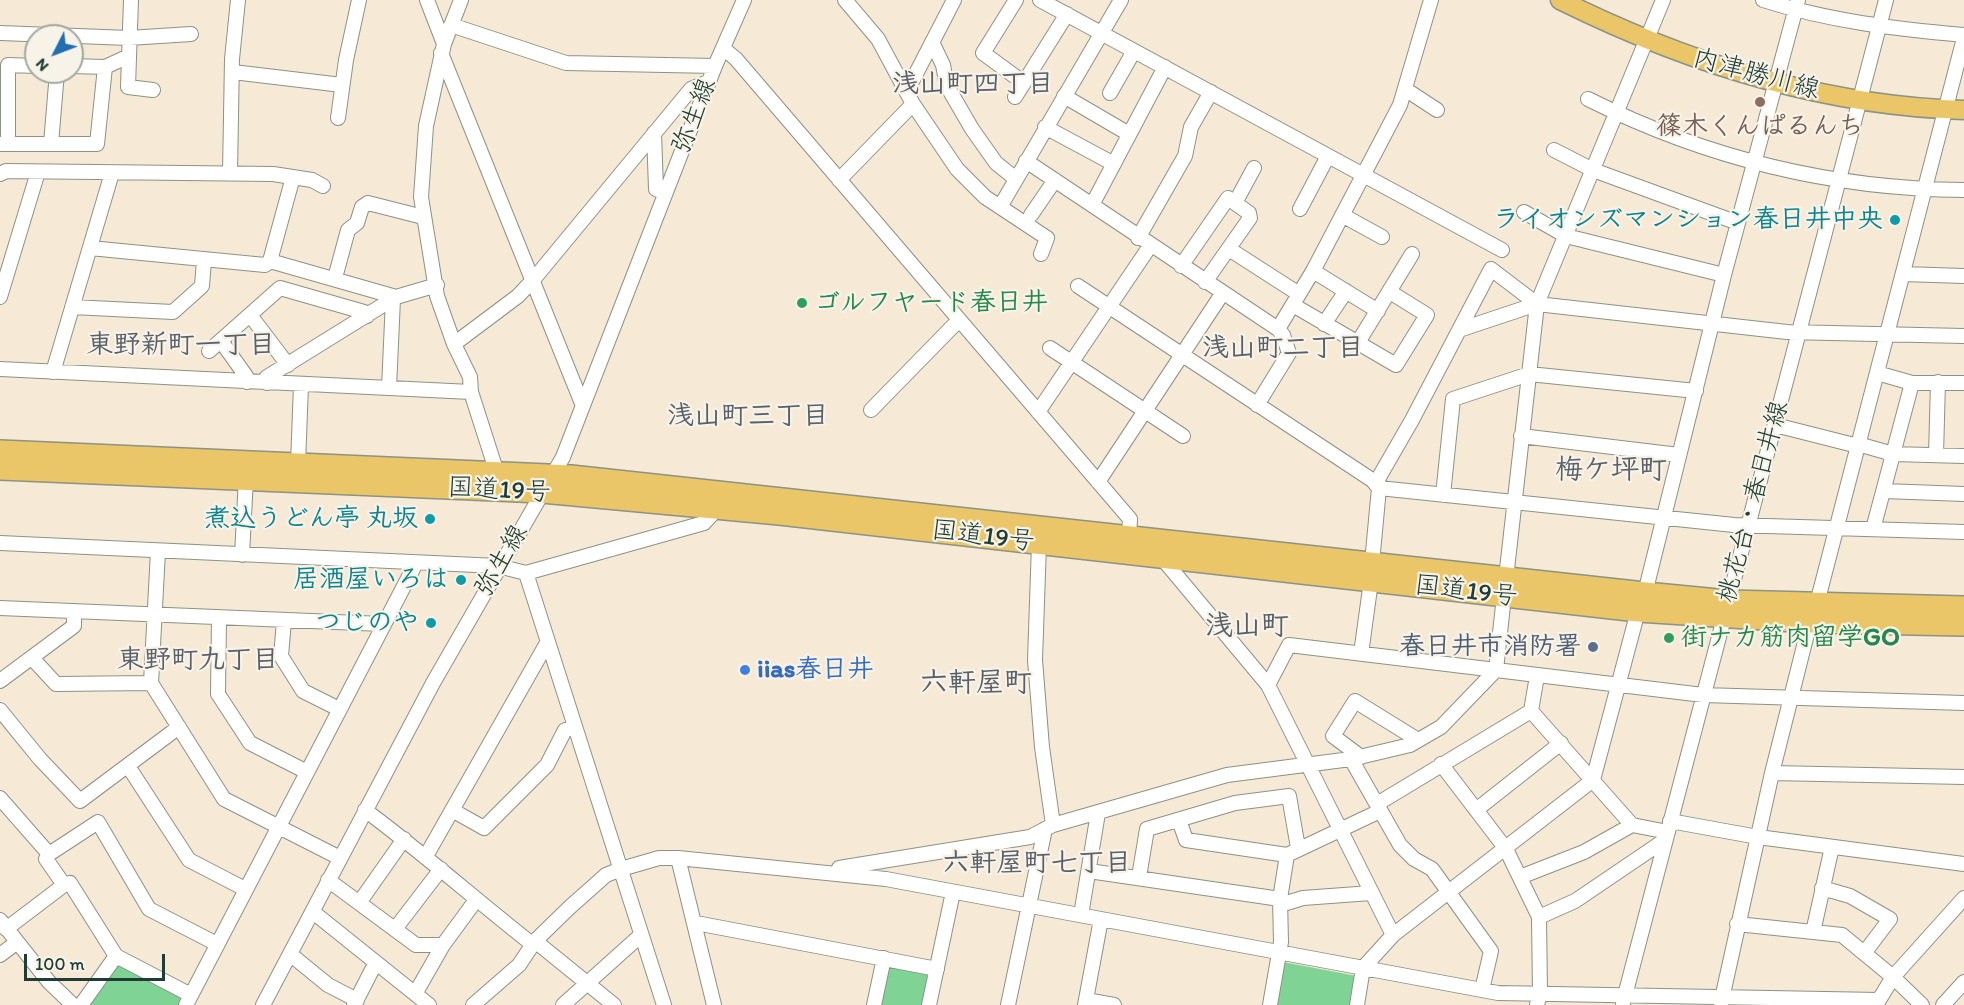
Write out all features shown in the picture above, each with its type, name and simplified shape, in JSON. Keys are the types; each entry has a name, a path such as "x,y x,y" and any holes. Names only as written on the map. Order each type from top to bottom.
{"highway":[{"name":"国道19号","path":"0,451 497,473 547,484 717,509 1162,558 1372,572"},
{"name":"国道19号","path":"0,469 246,478 547,484 1129,536 1372,572 1641,602 1964,626"},
{"name":"国道19号","path":"1813,613 1964,607"}],"main road":[{"name":"内津勝川線","path":"1560,0 1646,41 1714,66 1776,84 1860,101 1955,110"}],"street":[{"path":"131,0 128,87 153,90"},
{"path":"230,173 232,59 238,0"},
{"path":"338,118 359,0"},
{"path":"427,0 444,39 533,280 583,406"},
{"path":"454,0 419,134 416,163 420,217 437,285 437,296 454,344 470,377 471,392 497,473"},
{"path":"420,217 426,126 444,39 461,0"},
{"name":"弥生線","path":"263,1005 365,810 498,566 563,457 708,82 744,0"},
{"path":"845,0 878,39 913,104 957,169 985,197 1047,238 1041,254"},
{"path":"907,91 954,0"},
{"path":"1016,0 983,53 1024,83"},
{"path":"1040,0 1502,250"},
{"path":"1000,207 1121,0"},
{"path":"1278,329 1313,271 1400,105 1431,0"},
{"path":"819,870 1030,837 1049,827 1227,776 1356,758 1410,745 1441,727 1496,670 1537,304 1663,0"},
{"path":"1721,1000 1772,773 1924,190 1955,110 1964,37 1879,28 1796,5 1763,0"},
{"name":"桃花台・春日井線","path":"1624,1001 1886,0"},
{"path":"1357,1005 1364,968 1393,935 1593,780 1664,518 1724,275 1796,5"},
{"path":"1015,97 1067,15"},
{"path":"0,33 129,38 191,34"},
{"path":"444,39 566,63 715,66"},
{"path":"932,42 943,65 947,86 972,129 996,163 1016,180"},
{"path":"723,48 736,59 958,321 1130,519 1129,536"},
{"path":"1110,93 1134,51"},
{"path":"84,66 105,67 129,56"},
{"path":"24,66 8,65 4,144 98,144 105,67"},
{"path":"1092,205 1165,67"},
{"path":"233,72 342,86"},
{"path":"454,344 518,296 691,89 708,82"},
{"path":"51,144 56,84"},
{"path":"1405,89 1437,110"},
{"path":"1138,238 1185,156 1191,127 1211,92"},
{"path":"1065,96 1129,134"},
{"path":"1588,99 1616,113 1754,164 1839,182 1924,190 1964,190"},
{"path":"839,180 913,104"},
{"path":"1045,127 1114,164"},
{"path":"654,133 656,189 665,193"},
{"path":"1554,150 1593,170 1738,223"},
{"path":"1300,209 1328,156"},
{"path":"1026,161 1138,238 1278,329 1283,335 1289,353 1257,405"},
{"path":"1235,203 1254,168"},
{"path":"0,174 6,171 230,173 293,177 312,180 323,186"},
{"path":"0,297 38,172"},
{"path":"53,372 112,173"},
{"path":"90,248 265,265 270,261 293,177"},
{"path":"1032,215 1055,180"},
{"path":"1181,266 1228,198 1249,213 1250,218 1205,282"},
{"path":"335,278 348,230 357,224 362,207 368,203 420,217"},
{"path":"1524,212 1566,236 1724,275"},
{"path":"1342,215 1382,237"},
{"path":"1038,412 1150,246"},
{"path":"1229,249 1324,324 1396,365 1427,315 1390,292"},
{"path":"1357,344 1412,254"},
{"path":"72,307 173,312 202,285 204,260"},
{"path":"270,261 335,278 395,298"},
{"path":"1361,654 1372,572 1378,479 1491,269 1537,304"},
{"path":"1313,271 1378,310"},
{"path":"1903,274 1964,276"},
{"path":"267,383 267,377 395,298 437,285"},
{"path":"1078,286 1182,357 1372,480 1379,488 1749,525 1964,532"},
{"path":"209,351 280,288 364,312 367,316"},
{"path":"1324,324 1346,291"},
{"path":"1098,482 1222,294"},
{"path":"389,388 395,298"},
{"path":"1459,330 1537,304 1799,332 1964,336"},
{"path":"250,315 288,365"},
{"path":"871,410 958,321"},
{"path":"220,341 246,376 247,382"},
{"path":"1050,348 1183,436"},
{"path":"0,369 471,392"},
{"path":"1877,373 1911,383 1964,383"},
{"path":"1443,495 1453,399 1529,374 1696,392"},
{"path":"1936,455 1938,382"},
{"path":"1873,529 1911,383"},
{"path":"298,464 301,385"},
{"path":"1775,425 1893,454 1964,456"},
{"path":"1521,436 1679,455"},
{"path":"242,555 246,478"},
{"path":"1884,491 1964,494"},
{"path":"0,545 498,566 526,573 704,523 717,509"},
{"path":"1008,1005 1028,906 1049,827 1035,660 1038,544"},
{"path":"158,551 151,683 224,799 340,858"},
{"path":"1162,558 1268,685 1393,935"},
{"path":"73,1005 16,943 3,925 64,885 70,884 87,907 102,937 116,956 188,1000 416,563"},
{"path":"526,573 663,1005"},
{"path":"0,608 383,624"},
{"path":"0,681 74,626 74,611"},
{"path":"219,618 218,694 250,743 307,772"},
{"path":"284,621 281,656 303,691 339,709"},
{"path":"426,856 547,643"},
{"path":"1268,685 1288,645 1703,695 1964,703"},
{"path":"32,658 56,684 151,683"},
{"path":"1179,820 1186,840 1293,852 1340,830 1379,808 1441,764 1531,711 1537,676"},
{"path":"1418,740 1355,701 1333,736 1356,758 1400,846 1414,859 1432,869 1491,951 1482,990"},
{"path":"0,710 40,759 80,801 179,728"},
{"path":"1531,711 1632,825"},
{"path":"452,810 484,828 547,765 566,730 575,728"},
{"path":"1476,810 1561,743"},
{"path":"1441,764 1506,849 1539,917 1538,999"},
{"path":"128,766 189,860 245,889"},
{"path":"1772,773 1964,777"},
{"path":"1139,878 1147,829 1235,802 1289,796 1293,852 1280,902 1279,954 1270,1005"},
{"path":"0,798 49,854"},
{"path":"365,810 426,856 476,900 587,982 614,1005"},
{"path":"1081,915 1098,813"},
{"path":"64,885 46,859 49,854 98,822 149,909 217,944"},
{"path":"1520,877 1584,852 1632,825 1668,831 1758,837 1964,864"},
{"path":"1539,917 1575,901 1668,831"},
{"path":"359,903 404,839"},
{"path":"1814,932 1832,847"},
{"path":"473,1005 519,965 534,943 606,875 659,858 819,870 886,879 1279,954 1538,999 1878,1002 1893,977 1964,898"},
{"path":"678,858 696,923 714,1004 729,1005"},
{"path":"395,929 441,869"},
{"path":"1089,871 1280,902 1371,892"},
{"path":"328,880 416,945 443,945"},
{"path":"1822,888 1850,896 1890,919 1864,952"},
{"path":"929,1005 953,892"},
{"path":"415,994 443,945 476,900"},
{"path":"313,912 429,1005"},
{"path":"1101,919 1085,1002 1114,1005"},
{"path":"696,923 937,969"},
{"path":"1737,924 1842,935 1893,977 1922,1005"},
{"path":"563,1005 641,935"},
{"path":"0,955 16,943"},
{"path":"291,954 328,985 355,1003 375,964"},
{"path":"81,1005 116,956"},
{"path":"874,1005 884,958"},
{"path":"1943,1005 1964,982"}],"green space":[{"path":"1283,962 1357,976 1352,1005 1276,1005"},
{"path":"119,963 181,995 179,1005 85,1005"},
{"path":"886,966 930,971 925,1005 877,1005"}],"place":[{"name":"篠木くんぱるんち","path":"1760,102"},
{"name":"ライオンズマンション春日井中央","path":"1895,220"},
{"name":"ゴルフヤード春日井","path":"802,303"},
{"name":"煮込うどん亭 丸坂","path":"430,519"},
{"name":"居酒屋いろは","path":"461,580"},
{"name":"つじのや","path":"431,623"},
{"name":"街ナカ筋肉留学GO","path":"1669,638"},
{"name":"春日井市消防署","path":"1593,647"},
{"name":"iias春日井","path":"745,670"}],"district":[{"name":"浅山町四丁目","path":"973,85"},
{"name":"東野新町一丁目","path":"181,346"},
{"name":"浅山町二丁目","path":"1283,349"},
{"name":"浅山町三丁目","path":"748,417"},
{"name":"梅ケ坪町","path":"1611,471"},
{"name":"浅山町","path":"1247,627"},
{"name":"東野町九丁目","path":"198,661"},
{"name":"六軒屋町","path":"976,684"},
{"name":"六軒屋町七丁目","path":"1037,864"}]}
